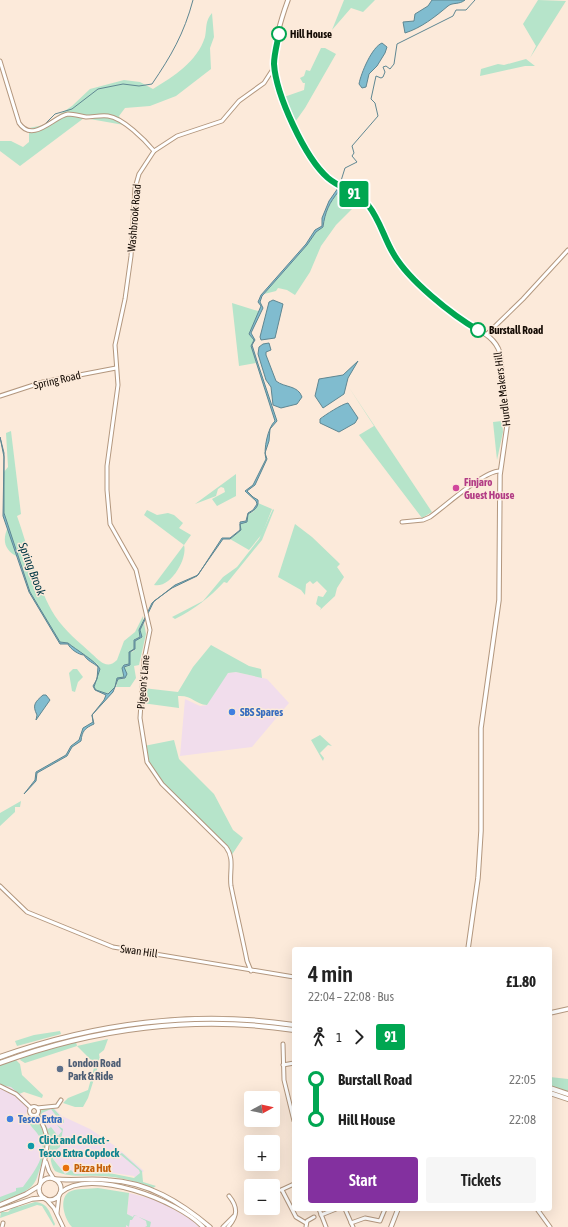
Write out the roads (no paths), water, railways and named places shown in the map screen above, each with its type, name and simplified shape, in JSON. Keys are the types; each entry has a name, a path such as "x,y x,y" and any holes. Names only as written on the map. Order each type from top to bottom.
{"highway":[{"path":"0,1056 57,1038 95,1029 158,1021 198,1018 292,1025"},
{"path":"0,1063 32,1051 82,1038 162,1025 195,1023 292,1030"},
{"path":"552,1089 568,1094"},
{"path":"552,1095 568,1100"}],"main road":[{"path":"288,0 277,41 275,66 286,106 294,126 321,171 342,188 357,195 368,204 379,222 393,253 416,281 460,318 487,334"},
{"name":"Hurdle Makers Hill","path":"468,947 478,878 481,830 481,728 499,600 500,471 507,426 502,370 498,348 487,334"},
{"path":"552,1013 568,1010"},
{"path":"0,1205 22,1196 47,1178 110,1180 142,1186 173,1199 210,1227"},
{"path":"55,1179 60,1184 59,1194"},
{"path":"0,1210 32,1199 54,1199 59,1194 75,1185 109,1184 141,1191 173,1206 203,1227"},
{"path":"39,1185 39,1192 45,1199"},
{"path":"392,1227 397,1211"}],"street":[{"path":"0,61 19,123 23,128 30,130 42,129 62,116 70,114 86,117 109,116 139,135 154,151"},
{"name":"Washbrook Road","path":"116,368 115,345 125,299 131,256 135,188 142,169 154,151 177,136 222,121 239,101 264,83 275,66"},
{"path":"487,334 523,299 568,250"},
{"name":"Spring Road","path":"0,396 43,382 116,368"},
{"name":"Pigeon's Lane","path":"116,368 118,384 107,466 109,517 113,530 136,570 150,630 143,667 140,718 147,762 162,784 230,852 232,860 231,885 247,961 252,970"},
{"path":"402,522 423,520 430,517 472,485 492,472 500,471"},
{"name":"Swan Hill","path":"0,886 27,912 113,947 133,952 170,955 292,977"},
{"path":"242,969 247,961"},
{"path":"283,1044 282,1065 285,1086 292,1113"},
{"path":"282,1065 292,1063"},
{"path":"0,1086 15,1093 31,1108 57,1106 61,1100"},
{"path":"31,1108 30,1114 36,1115"},
{"path":"37,1108 36,1115 46,1137 46,1161 39,1185"},
{"path":"46,1161 49,1171 55,1179"},
{"path":"292,1184 281,1190 292,1210"},
{"path":"57,1215 59,1194"},
{"path":"228,1227 235,1218 236,1213 236,1206 229,1196"},
{"path":"45,1199 54,1208 63,1227"},
{"path":"293,1211 296,1217 306,1223"},
{"path":"320,1211 326,1227"},
{"path":"321,1215 331,1211"},
{"path":"347,1211 352,1225 366,1218 380,1221 384,1211"},
{"path":"538,1211 550,1227"},
{"path":"223,1227 236,1213"},
{"path":"306,1223 314,1217"}],"water":[{"path":"432,0 465,0 450,5 422,25 405,33 403,22 414,21 415,14 428,6"},
{"path":"382,43 387,47 385,53 377,66 369,74 366,87 362,88 359,84 365,67 374,50"},
{"path":"338,188 339,191 326,212 323,227 316,232 307,245 262,296 260,302 263,308 251,333 255,340 252,345 277,421 270,429 269,441 265,452 268,433 272,424 275,421 251,346 254,340 249,334 261,306 258,302 261,295 306,244 315,230 322,226 322,218 329,201"},
{"path":"273,300 283,304 275,338 261,340 260,337 269,302"},
{"path":"269,343 271,350 266,352 266,355 276,381 298,390 300,393 302,397 297,404 281,408 273,405 271,387 266,380 258,354 259,347 263,344"},
{"path":"358,361 348,378 344,394 323,408 315,396 319,379 343,375"},
{"path":"348,403 358,418 355,423 339,432 320,423 320,419 322,417 338,407"},
{"path":"265,454 267,459 255,485 247,491 258,500 258,505 255,509 248,514 247,522 240,524 240,522 246,521 248,513 253,510 257,504 256,501 245,491 253,485 266,459"},
{"path":"4,457 4,513 30,592 60,642 68,643 90,659 98,666 100,669 97,678 98,667 84,655 73,650 68,644 60,644 29,592 3,516"},
{"path":"240,524 241,530 230,539 223,539 202,570 222,538 230,538 240,530"},
{"path":"198,575 172,588 161,596 175,585"},
{"path":"154,602 140,630 142,637 135,641 135,649 130,652 130,665 124,667 127,674 125,678 118,679 115,687 117,678 124,677 122,668 124,665 129,664 129,652 134,649 134,640 140,637 139,630 152,603"},
{"path":"96,680 94,687 96,690 108,694 115,687 113,692 92,715 104,700 106,695 95,690 93,686"},
{"path":"43,695 46,695 50,700 36,720 37,715 35,704"},
{"path":"92,715 94,724 84,730 81,741 72,747 67,756 37,773 36,781 24,794 35,780 36,772 66,755 71,746 79,740 83,728 93,722"}],"waterway":[{"name":"Spring Brook","path":"44,125 55,114 72,109 98,89 123,84 139,86 152,84 165,64 181,34 193,0"},
{"path":"340,184 345,168 357,162 352,156 354,153 352,146 378,116 375,103 371,99 376,76 381,78 383,77 385,72 383,67 386,66 390,69 394,64 397,44 453,16 456,10 466,10 475,0"}],"place":[{"name":"Hill House","path":"279,34"},
{"name":"Burstall Road","path":"478,330"},
{"name":"Finjaro Guest House","path":"456,488"},
{"name":"SBS Spares","path":"232,712"},
{"name":"London Road Park & Ride","path":"60,1069"},
{"name":"Tesco Extra","path":"10,1119"},
{"name":"Click and Collect - Tesco Extra Copdock","path":"31,1146"},
{"name":"Pizza Hut","path":"66,1168"}]}
